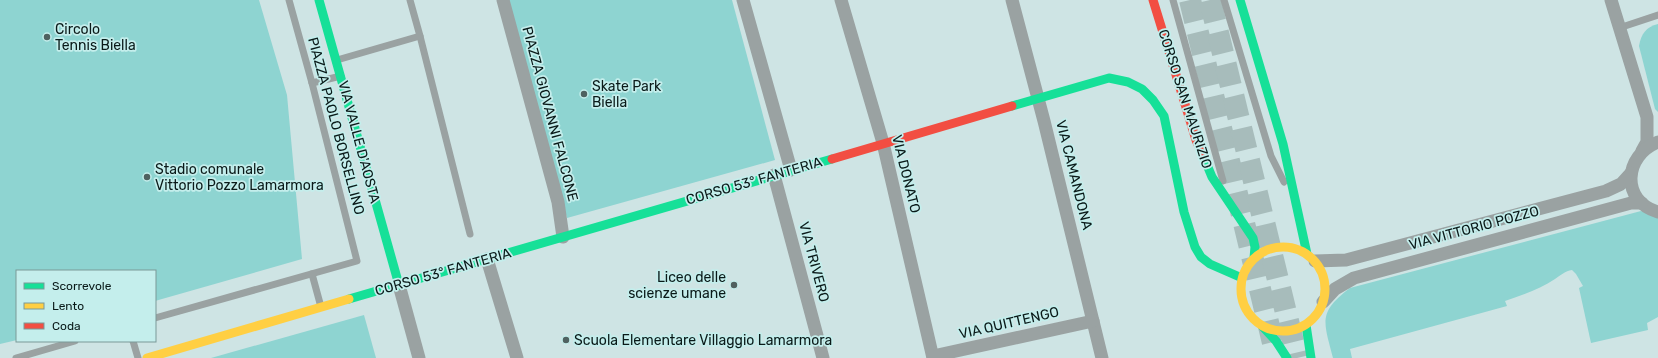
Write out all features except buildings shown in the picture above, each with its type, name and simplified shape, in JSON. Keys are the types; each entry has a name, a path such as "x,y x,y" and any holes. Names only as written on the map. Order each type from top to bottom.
{"street":[{"name":"VIA VALLE D'AOSTA","path":"319,0 399,285"},
{"name":"PIAZZA GIOVANNI FALCONE","path":"503,0 558,202 563,237"},
{"path":"743,0 792,170"},
{"name":"VIA DONATO","path":"841,0 883,143 933,357"},
{"name":"VIA CAMANDONA","path":"1012,0 1039,98 1102,358"},
{"name":"CORSO SAN MAURIZIO","path":"1153,0 1196,140 1212,177 1253,238 1254,258"},
{"path":"1240,0 1282,144 1311,258 1324,280 1323,302 1319,311 1306,325 1296,330 1285,332 1274,331 1263,327"},
{"path":"1611,0 1647,117 1658,133"},
{"name":"CORSO 53° FANTERIA","path":"147,358 1109,78 1129,81 1142,89 1155,101 1164,116 1190,237 1200,256 1210,264 1242,278"},
{"path":"1647,117 1647,142 1634,161 1631,173 1631,184 1635,194 1642,203 1658,212"},
{"path":"1642,151 1658,142"},
{"name":"VIA VITTORIO POZZO","path":"1311,258 1346,260 1606,191 1621,184 1631,173"},
{"name":"VIA TRIVERO","path":"774,175 823,358"},
{"name":"VIA VITTORIO POZZO","path":"1323,302 1335,289 1360,276 1632,203 1642,203"},
{"path":"1287,358 1276,340 1247,312 1242,301 1240,290 1242,278 1246,267 1254,258 1263,251 1274,247 1285,246 1297,249 1311,258"},
{"path":"487,259 517,358"},
{"path":"399,285 419,358"},
{"name":"VIA QUITTENGO","path":"933,357 1093,321"},
{"path":"1306,325 1311,358"}],"lane":[{"name":"PIAZZA PAOLO BORSELLINO","path":"156,318 357,261 312,83 289,0"},
{"path":"410,0 470,234"},
{"path":"1173,0 1229,204"},
{"path":"1224,0 1271,156 1299,213"},
{"path":"1619,28 1658,15"},
{"path":"336,60 420,36"},
{"path":"312,83 341,76"},
{"path":"312,274 321,307"},
{"path":"16,358 72,342"},
{"path":"133,342 138,358"}],"shaded area":[{"name":"Stadio comunale Vittorio Pozzo Lamarmora","path":"0,0 259,0 287,95 302,259 156,301 156,270 16,270 16,340 0,344"},
{"path":"508,0 732,0 775,160 567,218"},
{"path":"1658,24 1658,112 1655,109 1639,46 1641,38 1647,29"},
{"path":"1641,211 1658,217 1658,317 1647,323 1648,330 1591,343 1579,288 1583,286 1572,270 1565,272 1537,289 1505,301 1507,306 1350,349 1352,358 1333,358 1327,335 1326,319 1332,304 1350,288"},
{"path":"364,315 376,358 211,358"}],"tunnel":[{"path":"1190,0 1274,347"},
{"path":"1210,0 1297,358"}],"traffic: fast":[{"path":"319,0 399,285"},
{"path":"1240,0 1283,144 1307,254"},
{"path":"1012,106 1109,78 1128,82 1142,89 1153,100 1164,116 1184,212 1195,247 1201,257 1210,264 1242,278"},
{"path":"1202,153 1212,177 1253,238 1255,247 1254,258"},
{"path":"349,299 832,159"},
{"path":"1306,325 1311,358"},
{"path":"1263,327 1276,341 1287,358"}],"traffic: slow":[{"path":"1283,247 1299,250 1313,259 1322,273 1325,289 1322,305 1313,319 1299,328 1283,331 1267,328 1253,319 1244,305 1241,289 1244,273 1253,259 1267,250 1283,247"},
{"path":"147,358 349,299"}],"traffic: jam":[{"path":"1153,0 1196,140 1202,153"},
{"path":"832,159 1012,106"}],"place":[{"name":"Circolo Tennis Biella","path":"47,37"},
{"name":"Skate Park Biella","path":"584,94"},
{"name":"Stadio comunale Vittorio Pozzo Lamarmora","path":"147,177"},
{"name":"Liceo delle scienze umane","path":"734,285"},
{"name":"Scuola Elementare Villaggio Lamarmora","path":"566,340"}]}
